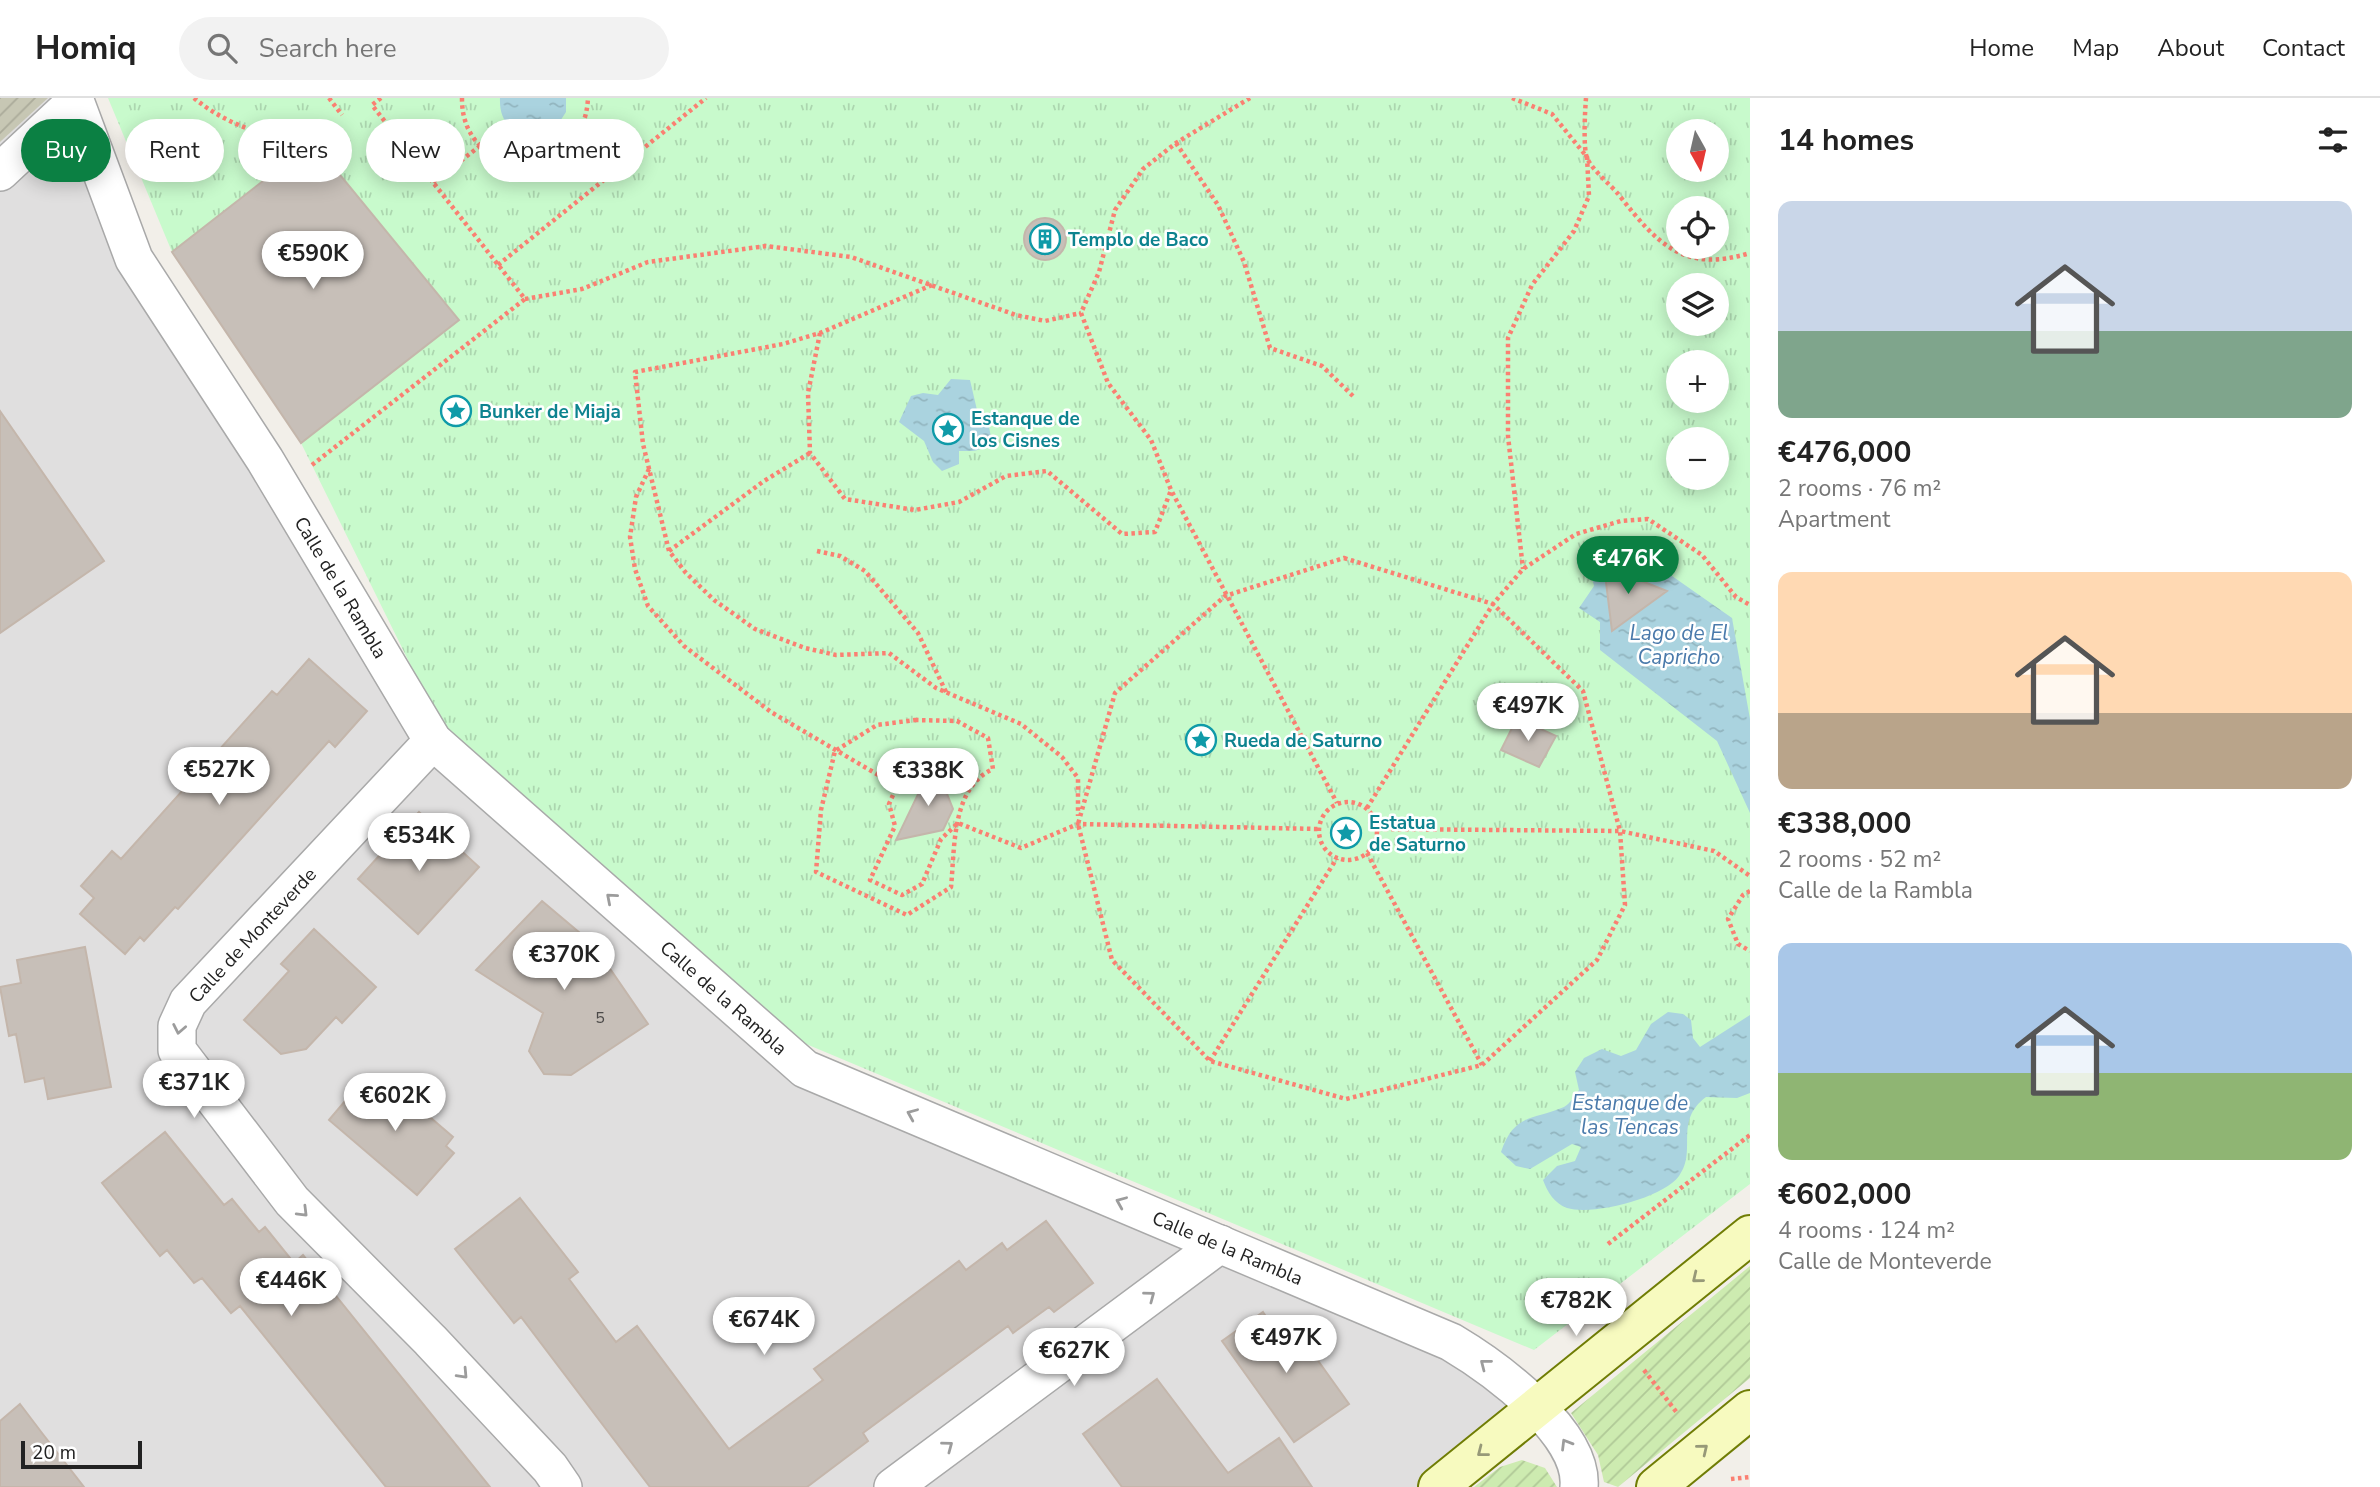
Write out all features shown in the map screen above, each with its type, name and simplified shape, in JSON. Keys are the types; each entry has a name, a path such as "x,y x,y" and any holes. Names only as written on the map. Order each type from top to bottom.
{"main road":[{"path":"1438,1487 1750,1235"},
{"path":"1656,1487 1750,1410"}],"street":[{"path":"0,172 74,100"},
{"name":"Calle de la Rambla","path":"74,100 134,258 265,460 433,741 805,1069 1451,1342 1485,1362 1557,1429 1577,1462 1579,1487"},
{"name":"Calle de Monteverde","path":"433,741 188,1003 177,1026 177,1050 292,1201 430,1340 550,1468 563,1487"},
{"path":"893,1487 1220,1244"}],"path":[{"path":"194,98 238,125"},
{"path":"329,98 342,115"},
{"path":"381,98 372,105 383,119"},
{"path":"462,98 462,111 468,130 479,145"},
{"path":"584,119 588,98"},
{"path":"1250,98 1176,143 1143,169 1115,210 1100,272 1081,313 1108,383 1152,440 1171,490 1225,597 1337,803"},
{"path":"1512,98 1552,114 1643,227 1671,250 1698,261 1730,259 1750,253"},
{"path":"1523,569 1508,436 1508,338 1532,285 1574,231 1589,196 1586,98"},
{"path":"498,265 701,99"},
{"path":"1176,143 1218,205 1244,262 1270,348 1322,366 1355,398"},
{"path":"465,157 479,147"},
{"path":"433,182 524,299"},
{"path":"312,465 524,299 582,289 648,262 766,246 851,257 1016,314 1045,321 1081,313"},
{"path":"932,285 820,333 783,344 635,372 649,469 669,551 714,600 755,629 805,648 836,654 890,653 947,693 1021,724 1062,757 1078,778 1078,824 1112,960 1210,1061 1346,1099 1482,1065 1597,960 1625,905 1620,831 1583,691 1493,604 1344,558 1225,597 1115,693 1078,824"},
{"path":"820,333 808,393 810,453 845,499 915,510 959,502 1006,476 1047,471 1122,534 1154,532 1171,490"},
{"path":"669,551 764,481 810,453"},
{"path":"649,469 636,497 630,537 635,569 648,606 684,646 771,712 897,786 889,804 895,826 870,880 902,895 922,884 941,839 958,823"},
{"path":"1367,808 1493,604 1523,569 1576,534 1621,521 1648,519 1702,555 1736,597 1750,605"},
{"path":"817,551 840,556 865,571 885,598 909,619 947,693"},
{"path":"915,720 957,721 988,738 993,769 983,774 961,802 951,887 907,915 816,872 821,810 835,751 877,725 915,720"},
{"path":"1353,802 1367,808 1377,829 1377,838 1367,853 1353,860 1337,858 1323,846 1319,829 1324,813 1337,803 1353,802"},
{"path":"958,823 1021,848 1078,824 1319,829"},
{"path":"1377,829 1620,831 1714,851 1750,876"},
{"path":"1367,853 1482,1065"},
{"path":"1210,1061 1337,858"},
{"path":"1750,891 1743,895 1728,919 1738,944 1750,951"},
{"path":"1608,1244 1750,1135"},
{"path":"1643,1370 1678,1414"},
{"path":"1730,1479 1750,1477"}],"shaded area":[{"path":"0,98 74,98 82,119 21,119 21,182 105,182 134,259 433,741 805,1069 1451,1342 1537,1409 1438,1487 0,1487"},
{"path":"0,98 48,98 25,119 21,119 21,123 0,142"}],"green space":[{"path":"108,98 1750,98 1750,1184 1534,1350 787,1036 448,741 301,443 172,252 143,182 224,182 224,119 125,119 125,139"},
{"path":"1750,1266 1750,1378 1618,1487 1604,1482 1598,1455 1571,1413"},
{"path":"1522,1460 1545,1468 1557,1487 1474,1487 1500,1467"}],"water":[{"path":"500,98 566,98 566,112 561,119 504,119"},
{"name":"Estanque de los Cisnes","path":"951,379 970,380 977,410 987,417 991,437 981,448 959,451 959,464 942,471 933,462 924,441 899,422 911,396 923,393 938,395"},
{"name":"Lago de El Capricho","path":"1645,542 1662,569 1732,618 1750,719 1750,813 1717,741 1600,650 1600,622 1579,608 1594,586 1584,543 1618,554"},
{"name":"Estanque de las Tencas","path":"1668,1012 1683,1014 1691,1020 1693,1038 1700,1047 1750,1015 1750,1093 1737,1098 1706,1097 1696,1107 1688,1126 1684,1166 1671,1184 1643,1198 1610,1207 1579,1210 1562,1206 1552,1197 1543,1180 1557,1166 1575,1161 1581,1147 1572,1144 1530,1169 1516,1166 1501,1152 1506,1139 1512,1130 1526,1120 1568,1104 1579,1090 1575,1072 1584,1058 1602,1049 1621,1056 1636,1050 1651,1024"}],"building":[{"path":"262,182 346,182 459,320 301,443 172,252"},
{"name":"Templo de Baco","path":"1045,218 1060,224 1066,239 1060,254 1045,260 1030,254 1024,239 1030,224"},
{"path":"0,411 104,561 0,633"},
{"path":"1604,566 1667,591 1612,631"},
{"path":"309,659 367,711 335,747 329,741 178,909 175,907 144,941 140,937 125,954 80,914 94,898 81,886 112,851 121,859 272,691 277,695"},
{"path":"1517,718 1556,736 1539,767 1501,750"},
{"path":"934,761 953,809 943,830 896,840"},
{"path":"419,812 479,867 418,934 358,879"},
{"path":"542,901 593,944 648,1024 571,1075 544,1074 529,1051 543,1013 476,970"},
{"path":"314,929 376,987 342,1023 336,1017 306,1049 281,1054 244,1020 289,971 281,964"},
{"path":"85,947 111,1087 48,1099 44,1078 25,1082 16,1034 9,1036 0,987 21,983 17,960"},
{"path":"382,1076 453,1137 446,1146 454,1153 417,1195 329,1120 362,1081 371,1089"},
{"path":"165,1132 224,1205 232,1199 259,1232 265,1227 294,1263 303,1255 490,1487 386,1487 240,1306 231,1313 202,1278 194,1283 167,1250 160,1256 102,1183"},
{"path":"520,1198 578,1272 569,1279 616,1342 637,1326 729,1449 823,1380 814,1369 959,1261 966,1270 1002,1243 1007,1250 1046,1221 1093,1283 1054,1312 1049,1307 1013,1333 1008,1326 863,1433 868,1441 807,1487 650,1487 521,1317 514,1323 455,1249"},
{"path":"1263,1312 1277,1333 1291,1323 1349,1404 1294,1442 1222,1341"},
{"path":"1157,1379 1228,1473 1279,1438 1312,1487 1122,1487 1083,1434"},
{"path":"20,1404 84,1487 0,1487 0,1421"}],"place":[{"name":"Templo de Baco","path":"1045,239"},
{"name":"Bunker de Miaja","path":"456,411"},
{"name":"Estanque de los Cisnes","path":"948,429"},
{"name":"Rueda de Saturno","path":"1201,740"},
{"name":"Estatua de Saturno","path":"1346,833"}]}
